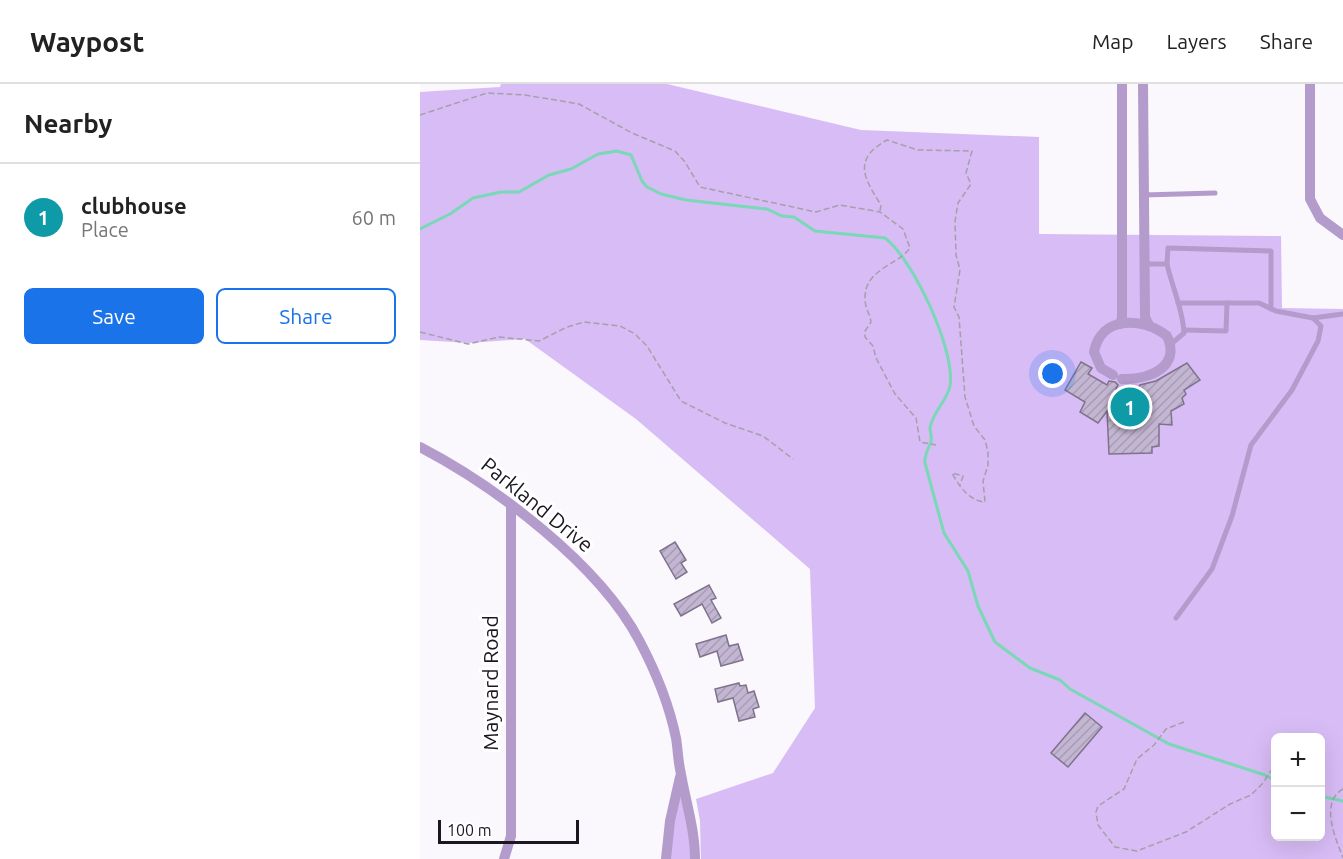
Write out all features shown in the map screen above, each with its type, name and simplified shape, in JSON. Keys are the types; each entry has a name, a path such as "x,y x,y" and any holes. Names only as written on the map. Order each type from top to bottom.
{"street":[{"path":"1120,324 1122,318 1122,84"},
{"path":"1143,84 1145,317 1148,324"},
{"path":"1310,84 1310,199 1320,218 1343,235"},
{"path":"1122,227 1144,227"},
{"path":"1120,324 1148,324 1167,336 1171,344 1169,360 1157,373 1135,379 1117,377 1101,368 1094,352 1101,335 1120,324"},
{"name":"Parkland Drive","path":"420,447 467,474 572,555 615,604 639,639 667,707 676,738 695,859"},
{"name":"Maynard Road","path":"504,859 511,836 511,506"},
{"name":"Parkland Drive","path":"666,859 671,813 681,774"}],"lane":[{"path":"1143,195 1215,193"},
{"path":"1171,344 1184,333 1184,330 1183,316 1167,264 1168,248 1271,251 1271,309"},
{"path":"1144,264 1167,264"},
{"path":"1178,303 1259,303 1271,309 1313,318 1343,314"},
{"path":"1184,330 1226,331 1227,303"},
{"path":"1176,618 1212,569 1232,516 1251,445 1292,390 1318,341 1321,326 1313,318"}],"path":[{"path":"420,115 488,93 525,95 579,104 632,133 675,151 685,162 700,187 816,212 840,205 880,212 903,229 910,248 877,272 868,285 865,299 871,322 865,331 865,337 873,346 876,358 895,394 916,418 920,442 936,445"},
{"path":"880,212 881,205 863,168 865,161 878,145 887,140 918,150 972,151 966,173 970,188 958,203 955,221 956,255 960,270 954,307 959,317 965,397 974,426 987,444 988,465 983,481 985,502 973,500 960,485"},
{"path":"420,332 468,344 499,337 539,341 567,327 584,322 620,326 635,334 647,346 681,401 725,423 763,436 793,459"},
{"path":"1184,722 1166,729 1154,745 1137,759 1124,789 1098,806 1095,812 1098,825 1115,847 1137,851 1186,832 1230,804 1251,795 1263,783 1271,770"},
{"path":"1343,789 1337,795 1332,807 1331,825 1343,858"}],"shaded area":[{"path":"501,84 667,84 861,130 1039,137 1039,234 1281,236 1282,308 1343,309 1343,859 701,859 700,821 696,799 773,773 815,708 810,569 636,419 525,339 469,343 420,340 420,92 500,87"},
{"path":"681,774 695,859 666,859"}],"building":[{"path":"1081,362 1092,368 1088,374 1107,385 1109,381 1115,382 1118,385 1116,389 1138,389 1140,385 1156,381 1187,363 1200,380 1184,390 1186,394 1182,398 1184,404 1171,411 1172,425 1159,424 1159,446 1152,447 1152,453 1109,454 1107,411 1098,423 1080,412 1085,402 1065,390"},
{"path":"675,542 686,560 681,563 687,572 676,579 660,551"},
{"path":"709,585 716,598 711,600 721,618 712,623 702,604 681,616 674,604"},
{"path":"726,635 729,646 738,644 743,660 721,666 717,651 700,657 696,644"},
{"path":"739,683 740,686 746,685 748,693 754,691 759,707 753,709 755,717 739,721 733,698 718,702 715,689"},
{"path":"1085,713 1102,727 1068,767 1051,753"}],"waterway":[{"path":"420,229 450,214 473,198 501,192 519,192 549,175 571,169 598,154 617,151 631,155 642,181 647,187 661,194 686,200 767,209 782,216 794,217 815,231 885,238 908,265 919,285 930,307 946,351 950,370 950,386 931,423 931,441 925,463 944,533 968,571 978,606 995,642 1030,668 1060,680 1070,689 1169,744 1271,778"},
{"path":"1325,797 1343,801"}],"place":[{"name":"clubhouse","path":"1130,407"}]}
